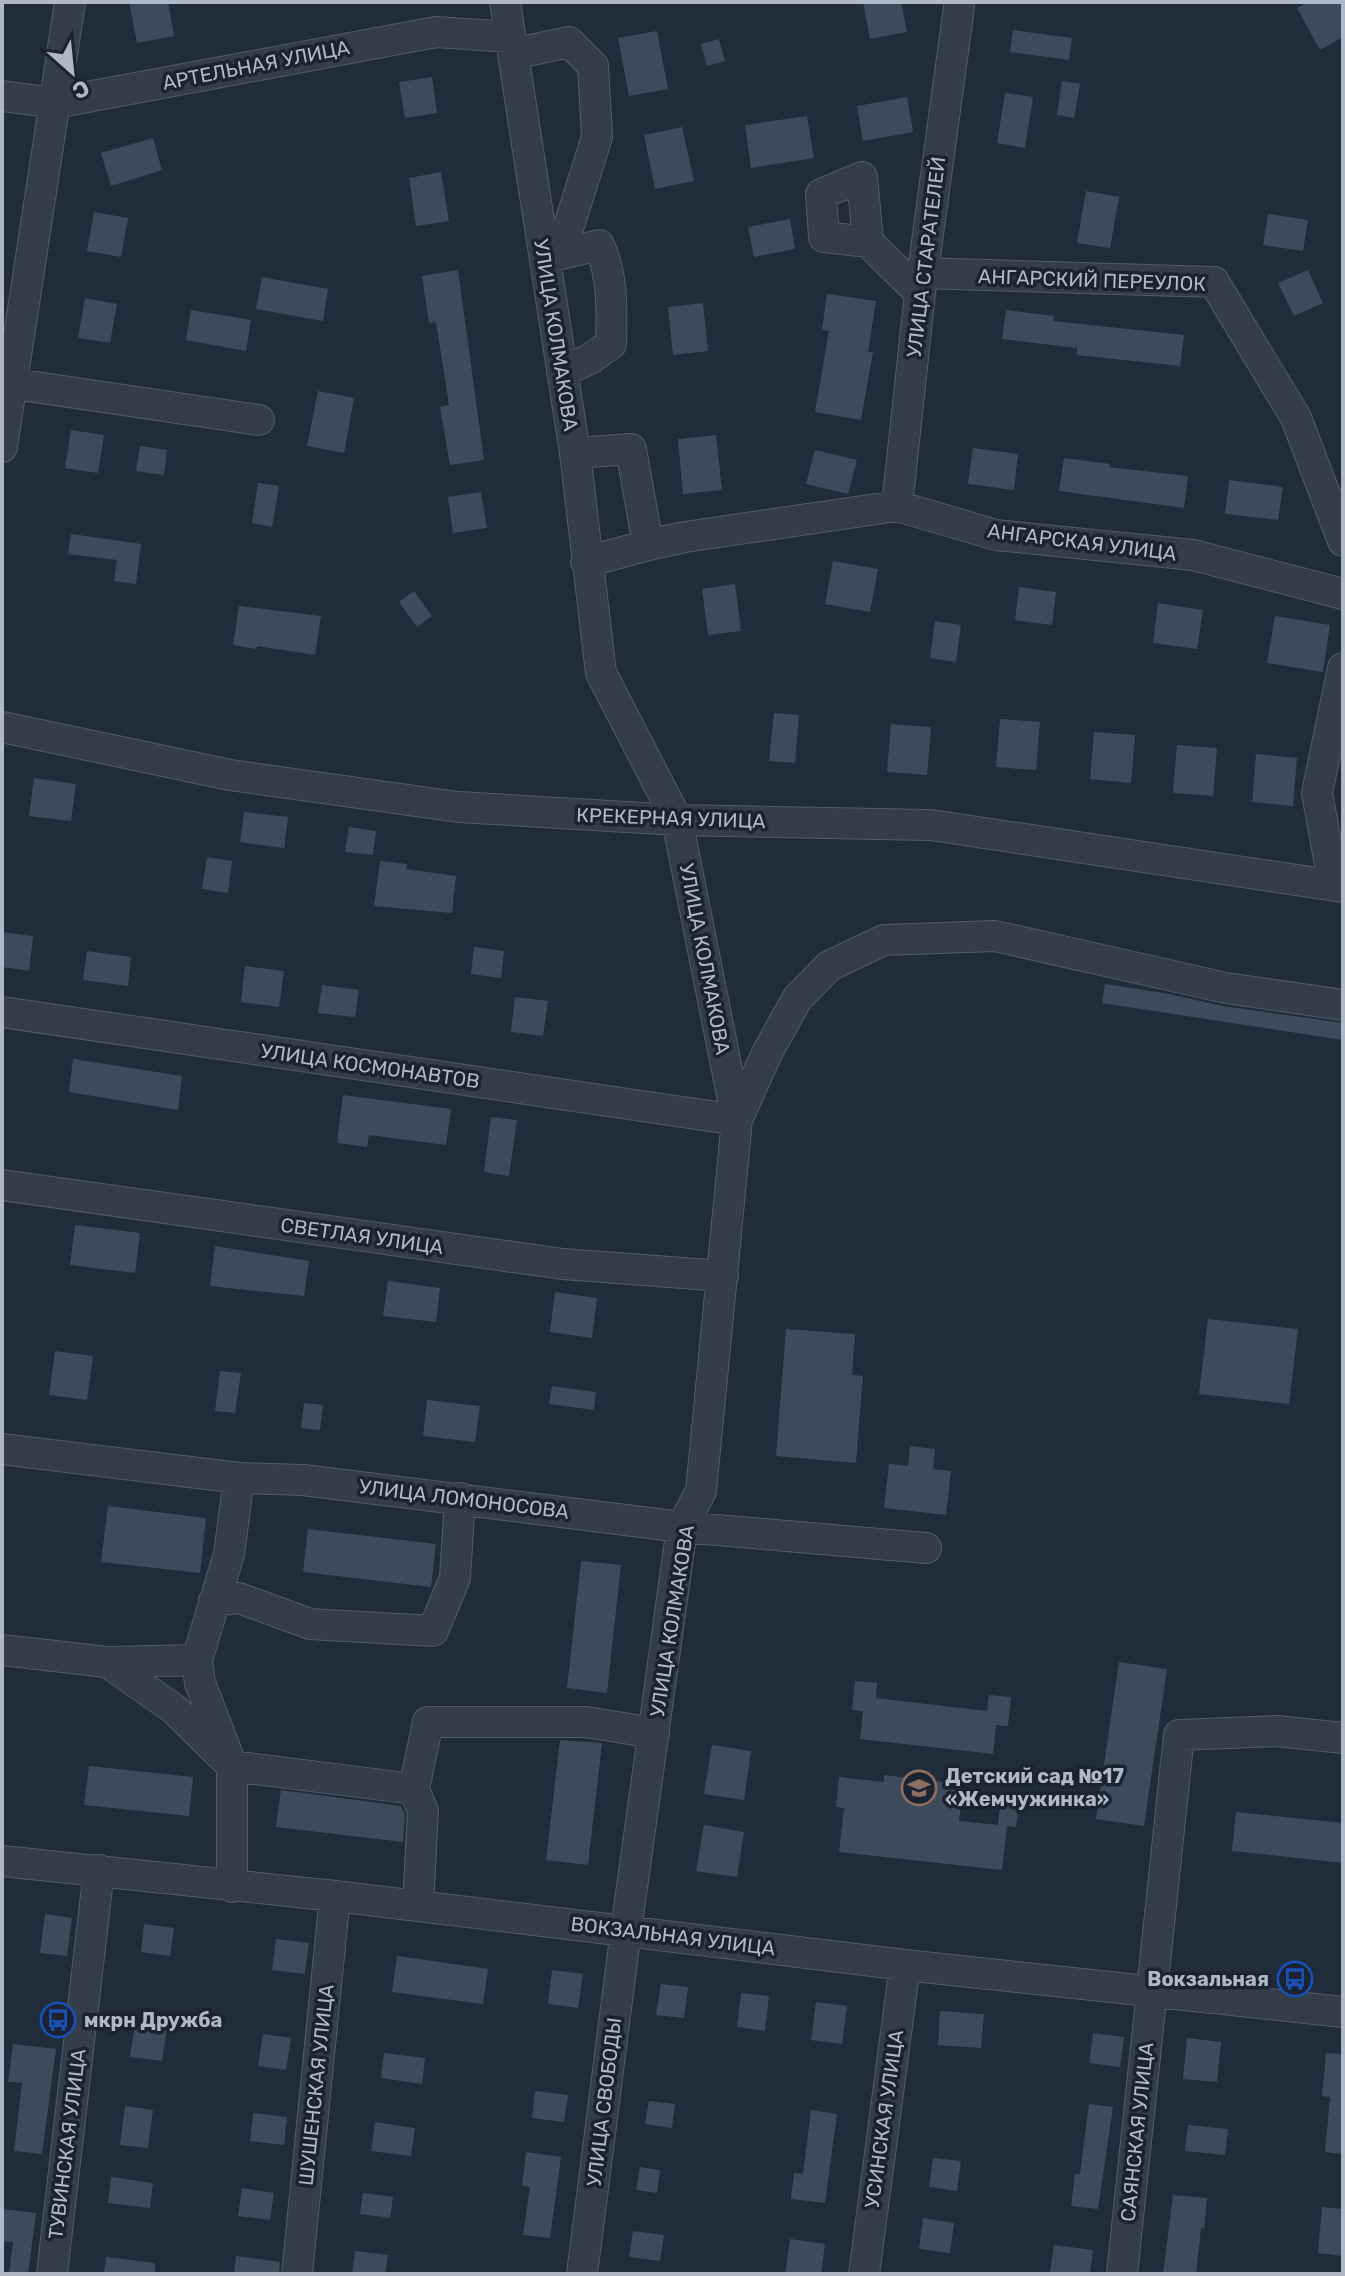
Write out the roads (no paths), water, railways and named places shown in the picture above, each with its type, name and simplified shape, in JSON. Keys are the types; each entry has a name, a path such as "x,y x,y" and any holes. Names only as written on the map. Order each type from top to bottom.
{"street":[{"path":"2,447 7,383 70,2"},
{"name":"УЛИЦА КОЛМАКОВА","path":"505,2 552,256 562,372 575,453 601,673 677,820 737,1120 701,1491 682,1527 626,1930"},
{"name":"УЛИЦА СТАРАТЕЛЕЙ","path":"897,506 921,283 959,7"},
{"name":"АРТЕЛЬНАЯ УЛИЦА","path":"2,96 55,103 436,32 512,45 569,42 593,66 597,137 552,256"},
{"path":"868,242 921,283"},
{"path":"552,256 599,245 606,260 612,311 611,344 590,359 562,372"},
{"name":"АНГАРСКИЙ ПЕРЕУЛОК","path":"921,283 1214,282 1296,418 1343,541"},
{"path":"7,383 259,420"},
{"path":"575,453 631,449 648,545"},
{"name":"АНГАРСКАЯ УЛИЦА","path":"586,562 648,545 897,506 996,535 1193,555 1343,594"},
{"path":"1338,887 1330,795 1343,668"},
{"name":"КРЕКЕРНАЯ УЛИЦА","path":"2,727 230,775 458,807 677,820 931,825 1338,887"},
{"path":"737,1120 767,1053 797,999 829,966 884,940 995,936 1226,988 1343,1005"},
{"name":"УЛИЦА КОСМОНАВТОВ","path":"2,1012 737,1120"},
{"name":"СВЕТЛАЯ УЛИЦА","path":"2,1185 563,1264 723,1276"},
{"name":"УЛИЦА ЛОМОНОСОВА","path":"2,1449 239,1478 303,1480 460,1498 682,1527 926,1548"},
{"path":"232,1887 232,1766 200,1683 197,1660 229,1554 239,1478"},
{"path":"214,1601 239,1598 310,1624 433,1631 455,1578 460,1498"},
{"path":"2,1650 107,1662 197,1660"},
{"path":"107,1662 174,1709 232,1766 414,1789"},
{"path":"418,1906 423,1811 414,1789 428,1722 586,1722 654,1733"},
{"name":"САЯНСКАЯ УЛИЦА","path":"1122,2274 1179,1735 1276,1731 1343,1738"},
{"name":"ВОКЗАЛЬНАЯ УЛИЦА","path":"2,1861 335,1896 905,1965 1343,2012"},
{"name":"ТУВИНСКАЯ УЛИЦА","path":"52,2274 99,1870"},
{"name":"ШУШЕНСКАЯ УЛИЦА","path":"297,2274 335,1896"},
{"name":"УЛИЦА СВОБОДЫ","path":"582,2274 626,1930"},
{"name":"УСИНСКАЯ УЛИЦА","path":"864,2274 905,1965"}],"place":[{"name":"Детский сад №17 «Жемчужинка»","path":"919,1788"},
{"name":"Вокзальная","path":"1295,1979"},
{"name":"мкрн Дружба","path":"58,2020"}]}
